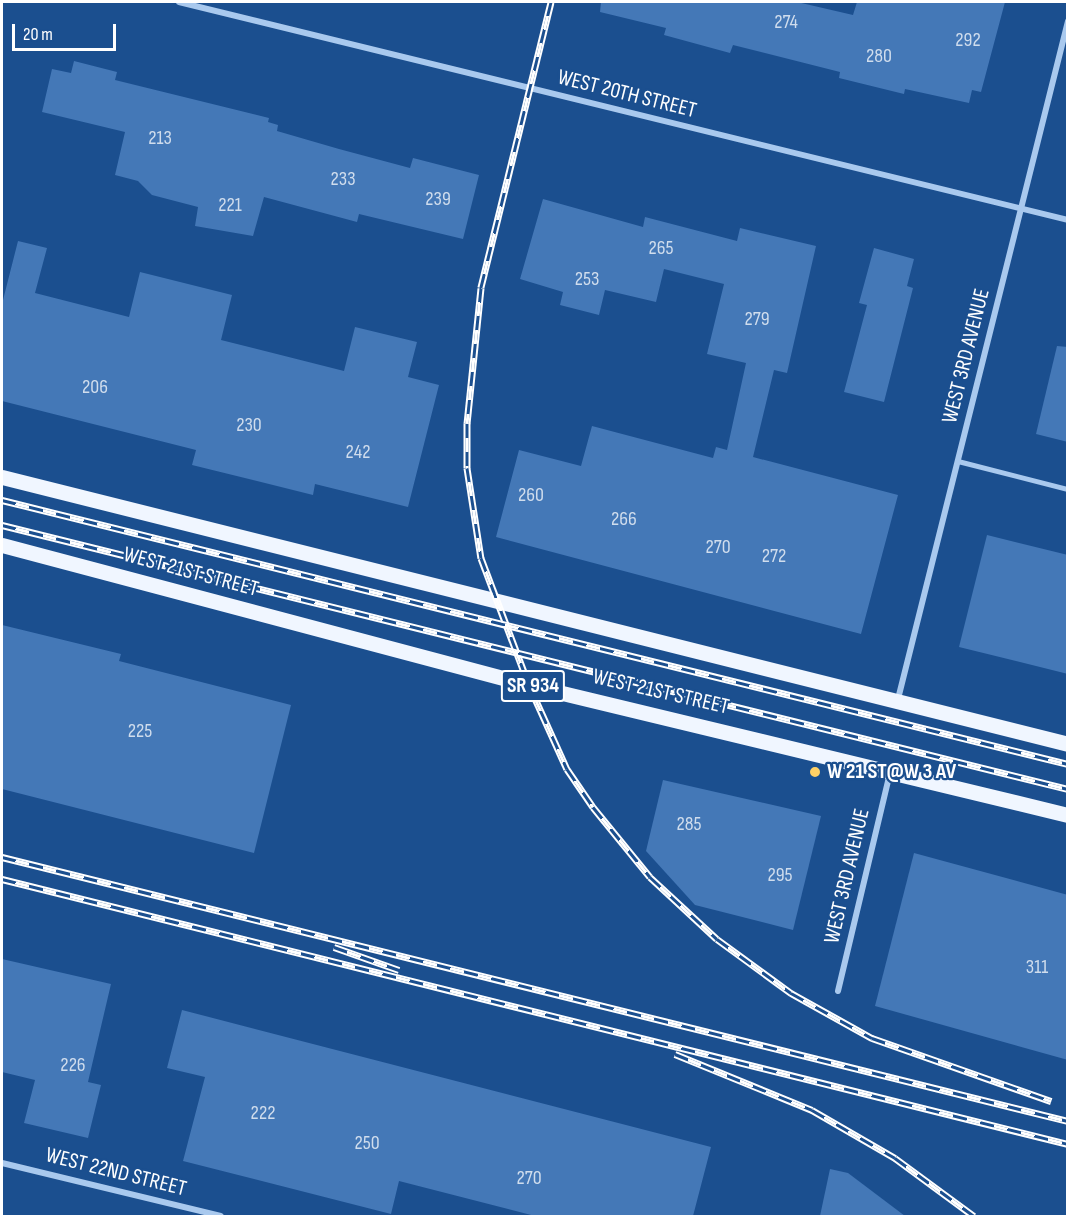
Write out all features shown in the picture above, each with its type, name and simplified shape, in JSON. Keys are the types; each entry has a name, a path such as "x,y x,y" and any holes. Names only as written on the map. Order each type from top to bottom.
{"main road":[{"name":"WEST 21ST STREET","path":"2,477 898,699 1068,744"},
{"name":"WEST 21ST STREET","path":"2,545 529,685 891,769 1068,815"}],"street":[{"name":"WEST 20TH STREET","path":"180,2 1068,220"},
{"name":"WEST 3RD AVENUE","path":"898,699 1068,21"},
{"name":"WEST 3RD AVENUE","path":"838,990 891,769"},
{"name":"WEST 22ND STREET","path":"2,1163 221,1216"}],"lane":[{"path":"958,461 1068,489"}],"building":[{"path":"601,2 797,2 853,15 857,2 1005,2 981,92 972,90 969,103 905,89 904,94 839,78 840,72 733,45 730,53 664,35 666,28 600,12"},
{"path":"74,61 117,72 115,80 269,118 268,122 278,125 277,131 339,149 410,168 413,158 479,175 463,239 359,214 357,222 264,197 253,236 195,226 198,207 152,195 138,181 115,175 125,132 42,112 52,69 71,73"},
{"path":"543,199 643,227 645,217 737,241 740,228 816,246 787,373 774,370 753,457 898,495 861,634 496,537 519,450 581,466 592,426 713,458 716,447 727,450 746,363 707,354 724,284 664,269 656,302 605,290 599,315 560,305 563,292 520,279"},
{"path":"18,241 47,248 35,293 129,317 140,272 232,295 221,340 344,371 355,327 417,342 408,377 439,385 408,507 315,484 313,495 192,465 196,450 2,401 2,304"},
{"path":"874,248 914,259 907,286 913,288 884,402 844,392 867,305 859,303"},
{"path":"1057,346 1068,347 1068,442 1036,434"},
{"path":"987,535 1068,555 1068,674 959,647"},
{"path":"2,625 121,654 119,661 291,705 254,853 2,789"},
{"path":"663,780 821,816 793,930 695,905 646,851"},
{"path":"914,853 1068,895 1068,1060 875,1006"},
{"path":"2,959 111,984 88,1082 101,1085 88,1138 24,1123 35,1080 2,1072"},
{"path":"182,1010 711,1147 693,1216 535,1216 399,1181 391,1214 183,1161 205,1077 167,1068"},
{"path":"830,1169 848,1173 905,1216 820,1216"}],"railway":[{"path":"551,2 481,288 467,423 467,468 481,558 529,685 567,769 593,807 650,877 717,939 791,993 872,1038 1051,1101"},
{"path":"2,500 1068,764"},
{"path":"2,525 1068,789"},
{"path":"2,857 1068,1121"},
{"path":"2,879 1068,1144"},
{"path":"334,947 399,970"},
{"path":"675,1054 812,1110 895,1158 974,1216"}],"place":[{"name":"W 21 ST@W 3 AV","path":"815,772"}]}
